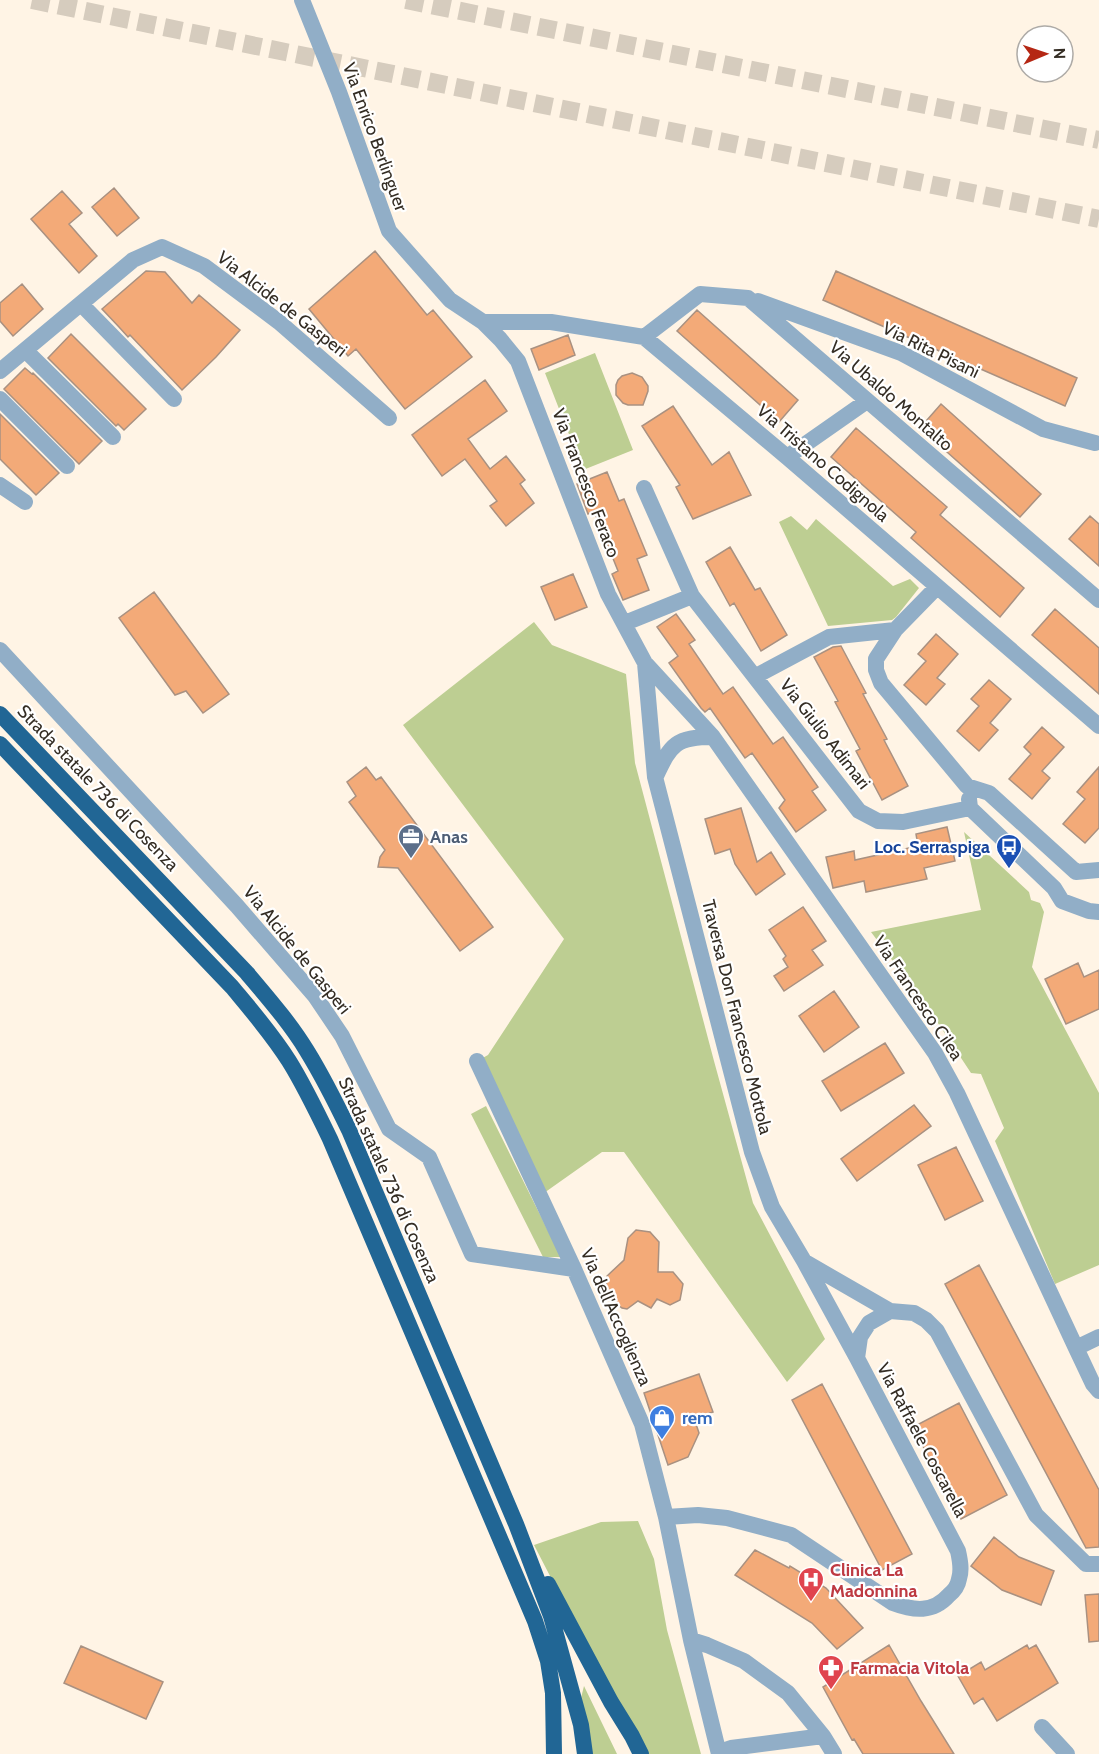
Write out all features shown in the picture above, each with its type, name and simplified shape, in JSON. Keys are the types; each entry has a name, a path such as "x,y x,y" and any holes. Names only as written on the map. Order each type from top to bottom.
{"highway":[{"name":"Strada statale 736 di Cosenza","path":"0,714 247,973 281,1013 306,1049 327,1086 349,1130 516,1524 551,1616 580,1725 585,1754"},
{"name":"Strada statale 736 di Cosenza","path":"0,744 232,987 289,1061 309,1095 330,1139 535,1621 548,1661 553,1693 554,1754"},
{"path":"516,1524 641,1754"}],"street":[{"name":"Via Enrico Berlinguer","path":"302,0 339,92 389,231 450,300 483,322"},
{"name":"Via Alcide de Gasperi","path":"0,371 133,260 162,247 204,266 279,322 389,418"},
{"path":"483,322 551,322 644,336 700,294 748,298"},
{"name":"Via Ubaldo Montalto","path":"748,298 1099,600"},
{"name":"Via Rita Pisani","path":"748,298 901,353 1043,429 1095,443"},
{"path":"81,304 174,399"},
{"name":"Via Francesco Feraco","path":"483,322 518,361 608,594 645,663"},
{"name":"Via Tristano Codignola","path":"644,336 1099,726"},
{"path":"25,350 113,437"},
{"path":"0,399 67,466"},
{"path":"787,457 867,401"},
{"path":"0,485 25,501"},
{"name":"Via Giulio Adimari","path":"644,488 692,596 859,811 878,821 903,822 970,808"},
{"path":"937,587 896,630 876,659 876,670 881,683 967,786 970,808 1054,888 1062,901 1089,911 1099,912"},
{"path":"625,623 692,596"},
{"name":"Via Giulio Adimari","path":"756,676 829,637 896,630"},
{"name":"Via Alcide de Gasperi","path":"0,650 237,906 315,996 342,1036 389,1130 429,1157 472,1254 574,1269"},
{"name":"Via Francesco Cilea","path":"645,663 713,737 935,1053 975,1132 1093,1384 1099,1391"},
{"name":"Traversa Don Francesco Mottola","path":"645,663 655,777 752,1152 772,1207 857,1358"},
{"path":"655,777 667,752 681,741 692,737 713,737"},
{"path":"967,786 989,793 1076,872"},
{"path":"1054,888 1076,872 1099,870"},
{"name":"Via dell'Accoglienza","path":"477,1061 574,1269 642,1424 666,1517 715,1753"},
{"path":"804,1261 890,1311 914,1313 926,1320 937,1331 1036,1515 1086,1564 1099,1564"},
{"name":"Via Raffaele Coscarella","path":"666,1517 698,1515 727,1518 791,1535 893,1603 912,1609 928,1609 938,1605 954,1590 959,1580 961,1566 958,1551 857,1358 860,1337 869,1323 890,1311"},
{"path":"1076,1348 1099,1337"},
{"path":"691,1640 744,1661 788,1693 823,1736 834,1754"},
{"path":"1042,1727 1067,1754"},
{"path":"715,1753 731,1748 823,1736"}],"green space":[{"path":"595,353 633,450 583,470 545,373"},
{"path":"791,516 807,530 816,519 893,586 910,579 919,588 892,620 828,626 779,522"},
{"path":"534,622 552,645 626,674 635,763 753,1203 825,1339 787,1382 624,1152 602,1152 544,1193 479,1060 488,1055 564,939 403,725"},
{"path":"964,832 1029,892 1031,900 1040,903 1044,912 1032,967 1099,1093 1099,1265 1055,1284 995,1141 1004,1128 981,1074 971,1073 928,1008 871,932 981,910"},
{"path":"486,1106 561,1257 543,1257 471,1114"},
{"path":"638,1521 654,1559 667,1630 701,1754 642,1754 534,1545 601,1522"},
{"path":"584,1686 617,1754 587,1754 579,1706"}],"building":[{"path":"114,188 139,218 117,236 92,207"},
{"path":"62,191 82,213 69,224 97,256 79,273 31,219"},
{"path":"375,251 427,315 433,310 472,357 405,409 356,349 348,356 309,309"},
{"path":"146,271 165,272 192,303 199,295 240,330 182,390 102,309"},
{"path":"836,271 1077,378 1065,406 823,300"},
{"path":"22,284 43,309 13,336 0,321 0,303"},
{"path":"697,310 798,400 779,422 677,331"},
{"path":"71,334 146,409 124,430 118,424 116,426 48,358"},
{"path":"568,335 575,355 539,370 531,349"},
{"path":"25,368 33,373 102,441 79,464 4,389"},
{"path":"632,373 642,377 648,386 643,405 628,405 616,395 618,380"},
{"path":"485,380 507,411 468,439 490,469 506,456 525,480 520,484 534,503 506,526 490,506 497,501 465,459 442,476 412,435"},
{"path":"941,404 1041,494 1020,517 920,428"},
{"path":"673,406 712,465 729,452 751,495 693,519 676,487 680,485 642,426"},
{"path":"0,414 59,473 36,495 0,459"},
{"path":"856,428 947,507 940,515 1024,588 1000,617 911,538 916,532 831,457"},
{"path":"607,472 619,501 624,499 647,555 637,559 649,590 623,600 612,574 618,571 594,511 588,514 577,484"},
{"path":"1090,516 1099,524 1099,566 1069,539"},
{"path":"730,547 755,590 760,588 787,635 761,651 734,603 730,606 706,562"},
{"path":"573,574 587,607 555,620 541,587"},
{"path":"154,592 229,694 203,713 186,691 175,695 119,618"},
{"path":"1055,609 1099,648 1099,694 1032,635"},
{"path":"676,614 695,640 689,644 723,694 733,687 773,744 783,737 818,787 812,791 826,810 796,832 779,808 785,800 752,753 745,758 710,708 705,712 701,708 669,663 678,656 657,627"},
{"path":"936,634 958,654 937,678 945,684 926,705 904,685 926,661 918,654"},
{"path":"841,646 866,693 863,694 908,786 882,800 856,751 860,749 835,702 838,701 814,657 833,647"},
{"path":"989,680 1011,699 990,723 998,730 979,751 957,731 979,706 971,699"},
{"path":"1042,727 1064,747 1042,771 1050,778 1032,799 1009,779 1031,754 1024,747"},
{"name":"Anas","path":"366,767 376,780 381,777 493,927 460,951 398,868 378,867 380,857 385,850 349,802 356,796 347,782"},
{"path":"1099,767 1099,828 1085,843 1063,824 1085,799 1077,792"},
{"path":"741,808 757,862 771,852 785,874 756,895 735,864 730,849 715,854 705,819"},
{"path":"947,827 955,861 924,868 927,879 866,892 864,881 833,888 826,857 854,851 855,860 918,846 916,834"},
{"path":"803,907 826,941 812,950 823,965 784,991 774,976 788,967 783,959 786,956 769,930"},
{"path":"1078,963 1084,977 1099,970 1099,1009 1066,1024 1045,979"},
{"path":"834,991 859,1027 824,1052 799,1016"},
{"path":"885,1043 904,1073 841,1111 822,1081"},
{"path":"914,1105 931,1126 857,1181 841,1159"},
{"path":"956,1147 983,1201 945,1220 918,1165"},
{"path":"636,1230 650,1232 659,1242 658,1272 673,1272 683,1284 680,1300 670,1305 657,1299 651,1308 638,1301 627,1309 609,1298 606,1289 607,1276 624,1260 628,1238"},
{"path":"979,1265 1099,1490 1099,1547 1086,1548 945,1284"},
{"path":"699,1374 713,1412 694,1418 699,1433 688,1457 668,1465 644,1393"},
{"path":"822,1384 912,1554 882,1570 792,1400"},
{"path":"959,1403 1007,1495 961,1519 913,1427"},
{"path":"994,1537 1019,1557 1054,1571 1041,1605 1002,1590 971,1566"},
{"path":"755,1550 789,1568 790,1566 826,1588 863,1628 837,1649 812,1623 735,1575"},
{"path":"1099,1594 1099,1641 1089,1642 1085,1595"},
{"path":"889,1645 954,1754 863,1754 854,1739 852,1740 823,1687"},
{"path":"1027,1645 1029,1649 1036,1645 1058,1683 997,1721 983,1698 974,1704 958,1676 981,1662 985,1670"},
{"path":"81,1646 163,1682 146,1719 64,1683"}],"tunnel":[{"path":"32,0 1099,219"},
{"path":"406,0 1099,140"}],"place":[{"name":"Anas","path":"411,860"},
{"name":"Loc. Serraspiga","path":"1009,870"},
{"name":"rem","path":"662,1441"},
{"name":"Clinica La Madonnina","path":"811,1603"},
{"name":"Farmacia Vitola","path":"831,1691"}]}
